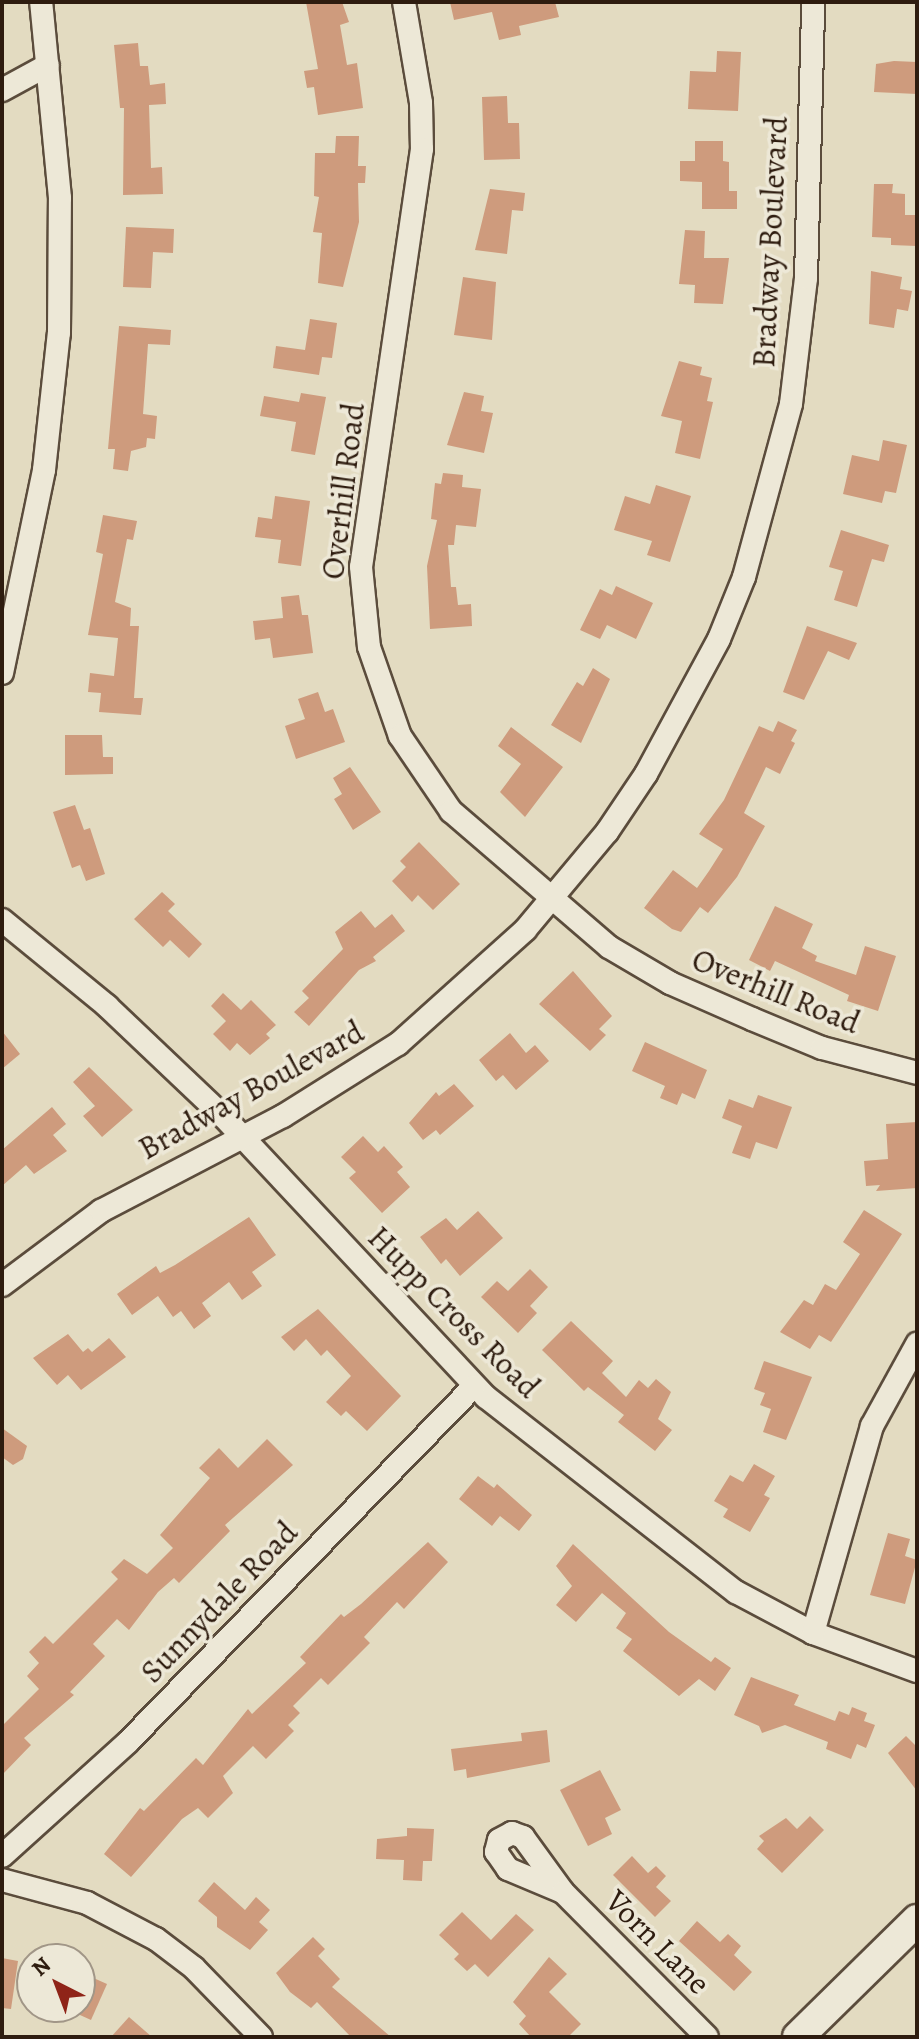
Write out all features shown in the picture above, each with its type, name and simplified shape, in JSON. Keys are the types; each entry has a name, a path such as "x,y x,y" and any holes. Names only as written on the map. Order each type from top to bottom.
{"main road":[{"path":"798,2037 917,1920"}],"street":[{"path":"2,673 29,552 56,386 60,198 41,2"},
{"name":"Overhill Road","path":"404,2 421,103 422,149 361,567 369,647 400,736 451,811 609,947 695,996 822,1048 917,1073"},
{"name":"Bradway Boulevard","path":"2,1285 101,1211 323,1093 398,1044 488,965 552,899 626,804 676,722 719,639 762,523 791,404 803,322 813,2"},
{"path":"2,90 48,65"},
{"name":"Hupp Cross Road","path":"2,920 107,1006 241,1136 474,1386 671,1545 736,1592 813,1633 917,1671"},
{"path":"813,1633 872,1426 907,1378 917,1344"},
{"name":"Sunnydale Road","path":"2,1856 128,1742 474,1386"},
{"path":"2,1880 87,1903 156,1939 207,1980 261,2037"},
{"name":"Vorn Lane","path":"563,1892 707,2037"}],"building":[{"path":"306,2 342,2 349,22 340,25 347,65 357,63 363,108 318,115 314,87 307,88 304,71 318,69"},
{"path":"450,2 555,2 559,17 519,26 521,35 499,40 492,12 454,20"},
{"path":"138,43 140,66 148,66 150,85 165,83 166,104 149,105 151,168 162,167 163,194 123,195 124,108 120,108 114,45"},
{"path":"717,51 741,52 738,111 688,109 690,71 716,72"},
{"path":"917,62 917,94 874,92 876,64"},
{"path":"507,96 508,123 519,123 520,159 484,160 482,97"},
{"path":"336,136 359,136 358,166 366,166 365,183 358,183 359,222 343,287 318,283 322,233 313,232 319,197 314,196 315,153 335,153"},
{"path":"695,141 723,141 723,161 729,162 729,191 737,191 737,209 702,209 702,182 680,181 680,161 695,161"},
{"path":"874,184 893,184 892,193 905,194 905,215 917,215 917,246 891,245 891,238 872,237"},
{"path":"490,189 525,193 523,211 512,210 507,254 475,250"},
{"path":"126,227 174,229 173,253 153,252 151,288 123,287"},
{"path":"685,230 705,231 704,258 729,258 723,304 694,303 695,285 679,284"},
{"path":"871,271 902,277 900,289 912,291 908,311 897,309 894,328 869,324"},
{"path":"463,277 496,282 492,340 454,335"},
{"path":"310,319 337,323 332,358 322,357 319,375 273,368 276,346 305,350"},
{"path":"119,326 171,330 170,345 148,344 143,414 157,416 155,439 147,438 146,447 131,451 128,471 113,469 115,449 108,449"},
{"path":"679,361 702,367 700,375 712,378 707,401 713,402 700,459 675,453 682,421 661,416"},
{"path":"464,392 484,396 481,411 493,413 484,453 447,445"},
{"path":"301,393 326,397 315,455 291,451 296,422 260,416 264,396 299,402"},
{"path":"883,440 907,445 896,493 885,491 882,503 843,494 852,455 879,461"},
{"path":"443,473 463,475 462,487 481,489 476,527 456,525 454,545 448,545 451,587 456,587 458,605 471,604 472,626 430,629 427,566 437,520 431,519 435,483 441,484"},
{"path":"656,485 691,496 670,562 647,555 652,541 614,530 625,496 650,504"},
{"path":"275,496 310,501 301,566 278,563 281,540 255,537 258,517 272,519"},
{"path":"103,515 137,521 133,540 127,539 115,602 131,608 130,626 139,626 134,698 143,698 141,715 99,712 101,693 88,692 90,673 114,676 118,638 88,635 103,554 96,552"},
{"path":"841,530 889,545 884,562 872,559 857,607 834,600 843,571 829,567"},
{"path":"616,586 653,603 636,639 607,625 600,639 580,630 600,589 612,595"},
{"path":"299,595 302,615 308,615 313,653 273,658 270,638 255,640 253,621 283,618 281,597"},
{"path":"807,626 857,643 849,660 828,651 804,700 783,692"},
{"path":"593,668 610,679 581,743 551,725 577,682 583,686"},
{"path":"318,692 325,712 333,709 345,742 296,759 285,726 305,719 298,699"},
{"path":"778,721 797,730 791,741 795,743 780,774 766,767 744,813 765,826 737,877 708,913 700,907 681,932 672,929 644,908 673,870 697,888 723,849 699,834 724,800 759,726 773,732"},
{"path":"511,727 563,767 525,817 500,792 521,764 498,746"},
{"path":"65,735 102,735 103,757 113,757 113,774 65,775"},
{"path":"350,767 381,812 353,830 334,799 342,794 333,778"},
{"path":"75,805 84,830 90,828 105,874 86,881 80,865 72,868 53,812"},
{"path":"419,842 460,884 433,910 418,895 412,902 392,881 406,867 400,861"},
{"path":"162,892 175,904 168,911 202,944 189,958 170,940 163,947 134,919"},
{"path":"775,906 813,924 802,948 817,956 815,961 856,975 865,946 896,956 878,1011 847,1001 849,995 775,961 770,971 749,960"},
{"path":"361,911 375,928 392,914 405,931 373,957 376,961 359,970 309,1026 294,1012 309,998 302,991 343,949 335,932"},
{"path":"573,971 612,1016 599,1029 606,1035 590,1051 539,1004"},
{"path":"223,993 241,1010 251,1000 276,1025 266,1034 270,1038 250,1055 237,1043 230,1051 213,1034 226,1021 211,1006"},
{"path":"2,1031 20,1054 2,1069"},
{"path":"510,1033 526,1053 535,1045 549,1061 516,1090 503,1075 496,1081 479,1060"},
{"path":"645,1042 707,1070 695,1099 682,1093 677,1105 660,1098 665,1086 632,1071"},
{"path":"89,1067 133,1110 102,1137 83,1116 95,1106 73,1082"},
{"path":"454,1084 474,1106 440,1135 436,1130 423,1140 409,1123 436,1092 439,1096"},
{"path":"758,1095 792,1107 777,1149 756,1142 750,1159 732,1153 742,1126 722,1118 729,1099 753,1108"},
{"path":"52,1107 66,1124 53,1135 67,1151 34,1174 26,1165 2,1186 2,1150"},
{"path":"917,1122 917,1188 876,1191 880,1185 866,1186 864,1161 888,1159 886,1124"},
{"path":"363,1136 378,1152 384,1146 403,1167 397,1172 410,1187 382,1213 349,1178 356,1172 341,1157"},
{"path":"864,1210 902,1234 831,1342 819,1335 810,1349 780,1332 804,1300 813,1305 825,1284 836,1290 860,1254 843,1242"},
{"path":"478,1211 503,1238 460,1276 446,1259 441,1264 420,1237 446,1218 457,1230"},
{"path":"249,1217 276,1255 252,1272 262,1286 242,1300 229,1282 202,1303 211,1316 194,1329 181,1311 173,1317 158,1296 132,1315 117,1294 156,1266 160,1273"},
{"path":"530,1269 548,1287 530,1306 537,1313 518,1333 481,1297 497,1281 508,1291"},
{"path":"318,1309 401,1396 367,1431 346,1411 341,1416 326,1402 351,1376 327,1350 321,1356 306,1339 294,1351 281,1337"},
{"path":"571,1321 613,1361 602,1373 626,1397 639,1380 648,1388 656,1379 671,1392 658,1419 672,1430 655,1451 618,1422 624,1415 588,1387 584,1391 542,1350"},
{"path":"68,1334 83,1352 88,1348 92,1352 109,1338 126,1357 81,1390 68,1375 57,1385 33,1358"},
{"path":"764,1361 812,1377 786,1440 763,1432 771,1409 760,1405 765,1393 754,1389"},
{"path":"2,1428 27,1446 23,1459 13,1465 2,1457"},
{"path":"267,1439 293,1465 225,1525 230,1531 179,1583 174,1578 158,1592 129,1630 117,1619 93,1644 105,1656 70,1692 74,1695 24,1738 31,1745 2,1775 2,1726 39,1689 27,1676 39,1663 29,1652 45,1636 53,1644 118,1579 111,1572 124,1559 147,1574 173,1548 160,1535 210,1478 199,1468 219,1448 238,1468"},
{"path":"754,1464 775,1476 764,1495 770,1498 750,1532 723,1517 728,1509 714,1501 730,1475 743,1482"},
{"path":"478,1476 494,1488 497,1484 532,1515 519,1531 500,1516 492,1526 459,1499"},
{"path":"888,1533 910,1539 905,1556 917,1560 905,1604 870,1595"},
{"path":"428,1542 448,1562 404,1609 397,1602 364,1637 370,1643 328,1685 321,1678 293,1706 300,1713 288,1725 294,1731 266,1759 253,1746 223,1776 233,1793 208,1818 198,1808 182,1819 131,1877 104,1854 140,1808 144,1811 196,1758 203,1765 248,1709 252,1714 306,1663 300,1657 341,1614 344,1617 361,1604"},
{"path":"573,1544 669,1632 711,1662 715,1657 731,1668 715,1691 699,1679 679,1696 623,1651 632,1639 616,1628 626,1613 602,1593 576,1622 556,1605 572,1586 556,1566"},
{"path":"751,1677 799,1695 794,1705 835,1721 839,1711 849,1715 852,1707 867,1713 864,1721 875,1725 866,1748 857,1744 851,1759 826,1749 828,1742 785,1725 762,1733 759,1726 734,1715"},
{"path":"547,1730 550,1762 467,1778 466,1769 454,1771 451,1749 522,1741 521,1733"},
{"path":"906,1736 917,1747 917,1791 888,1753"},
{"path":"600,1770 621,1810 605,1818 612,1834 588,1846 560,1790"},
{"path":"810,1816 824,1830 782,1873 757,1849 764,1841 759,1836 786,1818 797,1829"},
{"path":"407,1828 434,1829 432,1861 423,1861 422,1881 403,1880 404,1860 376,1859 377,1839 407,1836"},
{"path":"632,1856 648,1873 656,1866 666,1876 656,1887 671,1901 655,1917 613,1875"},
{"path":"214,1882 245,1910 256,1897 270,1910 259,1922 268,1930 250,1950 217,1927 217,1917 198,1901"},
{"path":"462,1912 491,1940 516,1914 534,1930 488,1977 475,1964 467,1971 454,1959 459,1954 439,1935"},
{"path":"697,1921 720,1942 728,1934 741,1946 734,1955 752,1972 734,1991 679,1941"},
{"path":"313,1937 325,1949 318,1956 340,1979 332,1987 391,2037 351,2037 317,2002 311,2008 290,1992 276,1973"},
{"path":"549,1957 567,1974 549,1992 581,2024 568,2037 531,2037 519,2024 526,2016 513,2002"},
{"path":"2,1958 16,1961 16,1975 11,2009 2,2008"},
{"path":"96,1979 107,1984 96,2009"},
{"path":"129,2017 152,2037 111,2037"}]}
